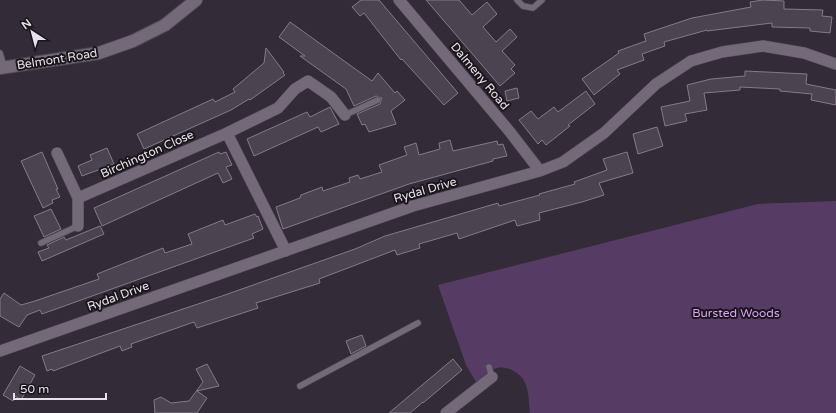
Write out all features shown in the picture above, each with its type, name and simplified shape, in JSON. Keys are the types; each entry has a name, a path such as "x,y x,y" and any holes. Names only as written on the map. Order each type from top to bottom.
{"street":[{"name":"Belmont Road","path":"2,68 99,53 126,43 165,25 196,0"},
{"name":"Dalmeny Road","path":"399,0 510,132 540,171"},
{"name":"Rydal Drive","path":"0,351 413,206 540,171 563,162 600,136 656,84 691,61 722,52 763,46 804,53 836,64"},
{"name":"Birchington Close","path":"78,198 227,133 278,108 295,89 308,82 331,97 345,115"},
{"path":"227,133 286,251"},
{"path":"57,153 78,198 78,226"},
{"path":"446,413 491,372"}],"lane":[{"path":"517,0 523,6 533,8 542,0"},
{"path":"0,53 2,68"},
{"path":"345,115 378,100"},
{"path":"41,243 78,226"},
{"path":"300,386 418,324"}],"green space":[{"name":"Bursted Woods","path":"836,201 836,413 530,413 525,383 518,374 512,370 502,368 494,369 476,382 466,365 438,285 758,204"}],"building":[{"path":"361,0 379,0 458,93 444,105 402,59 401,60 364,13 360,16 352,7"},
{"path":"426,0 459,0 472,15 487,2 497,14 483,27 496,42 510,29 517,37 502,51 515,65 511,69 515,73 500,86"},
{"path":"763,0 784,1 784,9 823,10 822,16 832,17 830,33 810,31 810,28 772,27 772,23 707,30 664,42 665,46 642,54 644,60 617,70 620,74 594,95 582,79 619,53 618,51 646,41 644,34 692,18 751,7 750,2"},
{"path":"290,22 372,81 378,73 395,93 397,91 405,100 391,111 396,124 369,132 365,124 362,125 357,114 380,104 382,98 376,96 354,106 346,89 300,56 305,56 279,37"},
{"path":"266,48 285,75 250,100 249,99 231,110 144,149 137,134 213,99 215,102 235,92 233,89 264,63"},
{"path":"745,71 807,74 806,84 836,90 836,105 811,100 812,94 780,91 780,89 740,87 740,90 704,93 707,110 685,114 687,121 665,126 661,107 690,101 687,85 711,79 745,76"},
{"path":"517,88 519,98 507,101 505,91"},
{"path":"586,91 595,104 568,125 570,126 546,145 542,140 538,144 519,120 531,111 538,119 554,107 558,112"},
{"path":"330,107 339,124 321,132 318,127 254,156 247,139 307,112 310,117"},
{"path":"657,127 663,146 638,154 633,134"},
{"path":"450,140 453,151 497,141 498,145 503,144 507,156 409,184 283,229 276,207 300,198 301,195 322,187 323,191 350,182 349,178 358,175 360,179 382,172 379,165 407,155 404,147 416,143 419,155 440,149 439,143"},
{"path":"107,148 114,164 82,176 78,166 92,160 90,155"},
{"path":"42,152 60,197 52,200 53,203 43,208 21,161"},
{"path":"219,152 220,154 226,152 232,165 226,167 232,179 223,183 218,173 102,226 94,208"},
{"path":"627,152 633,173 599,183 604,195 539,213 540,220 517,226 515,220 459,239 457,233 419,244 420,248 397,255 395,250 319,279 320,283 256,303 258,308 197,328 194,322 131,344 132,347 122,351 120,346 53,371 52,369 47,371 42,356 222,296 355,249 385,236 498,203 499,206 575,184 574,182 607,170 603,159"},
{"path":"51,209 61,229 44,237 34,216"},
{"path":"255,214 257,217 258,216 263,229 252,234 254,238 42,314 40,310 27,315 19,327 0,316 0,299 4,293 21,305 35,301 99,279 97,274 163,248 165,253 192,244 188,234 223,220 225,225"},
{"path":"100,226 104,234 42,261 38,252 49,248 47,245 64,237 66,240"},
{"path":"362,335 366,346 351,354 346,341"},
{"path":"453,359 462,370 423,403 410,413 389,413"},
{"path":"207,364 219,386 197,391 207,398 197,413 155,413 154,400 161,397 171,403 189,401 203,382 196,369"},
{"path":"20,366 35,375 21,400 15,396 13,401 3,395"}]}
